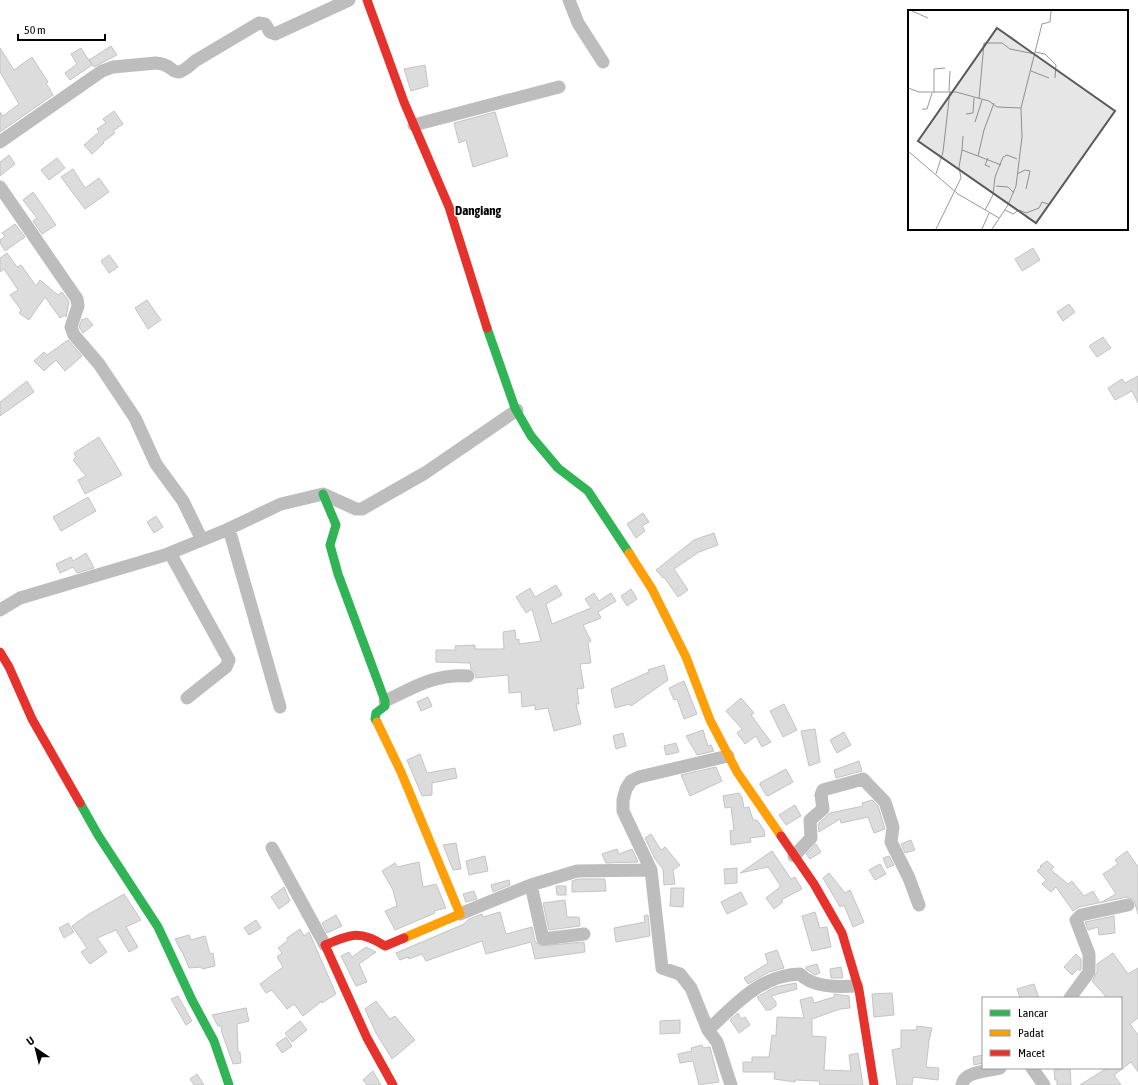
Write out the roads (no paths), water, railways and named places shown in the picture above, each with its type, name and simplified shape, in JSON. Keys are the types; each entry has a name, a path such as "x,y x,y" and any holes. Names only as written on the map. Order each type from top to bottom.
{"street":[{"path":"0,142 102,71 112,67 161,63 175,72 180,72 188,68 195,61 260,23 265,24 270,32 275,34 349,0"},
{"path":"367,0 414,126 449,207 479,306 517,410 531,436 558,468 588,491 652,589 686,657 710,720 728,756 737,772 814,884 842,933 857,986 874,1085"},
{"path":"569,0 578,23 603,62"},
{"path":"414,126 559,87"},
{"path":"0,187 77,299 78,306 71,327 74,335 99,364 135,418 156,464 183,501 202,540"},
{"path":"0,610 20,598 170,553 229,529 281,504 323,494 356,509 362,509 425,473 517,410"},
{"path":"323,494 336,525 330,545 338,574 385,702 385,706 376,713 375,719 401,772 460,914"},
{"path":"229,529 280,706"},
{"path":"170,553 229,660 226,667 187,698"},
{"path":"0,652 9,667 32,719 98,835 158,927 192,1000 214,1041 229,1085"},
{"path":"385,702 430,680 453,675 468,676"},
{"path":"728,756 639,777 631,781 626,789 623,800 623,811 651,870 662,968 677,972 684,977 691,988 708,1030 717,1042 731,1085"},
{"path":"794,856 811,838 810,820 823,809 821,795 823,790 863,779 885,802 893,827 891,842 909,878 919,904"},
{"path":"272,848 325,945 367,1038 393,1085"},
{"path":"325,945 354,933 365,934 386,946 531,885 584,870 651,870"},
{"path":"531,885 543,939 584,934"},
{"path":"1071,997 1088,972 1089,954 1076,920 1081,915 1128,905"},
{"path":"708,1030 749,992 759,985 772,980 800,974 807,980 833,987 857,986"},
{"path":"962,1085 965,1078 970,1075 996,1069"},
{"path":"1033,1069 1044,1085"}],"district":[{"name":"Dangiang","path":"478,210"}]}
